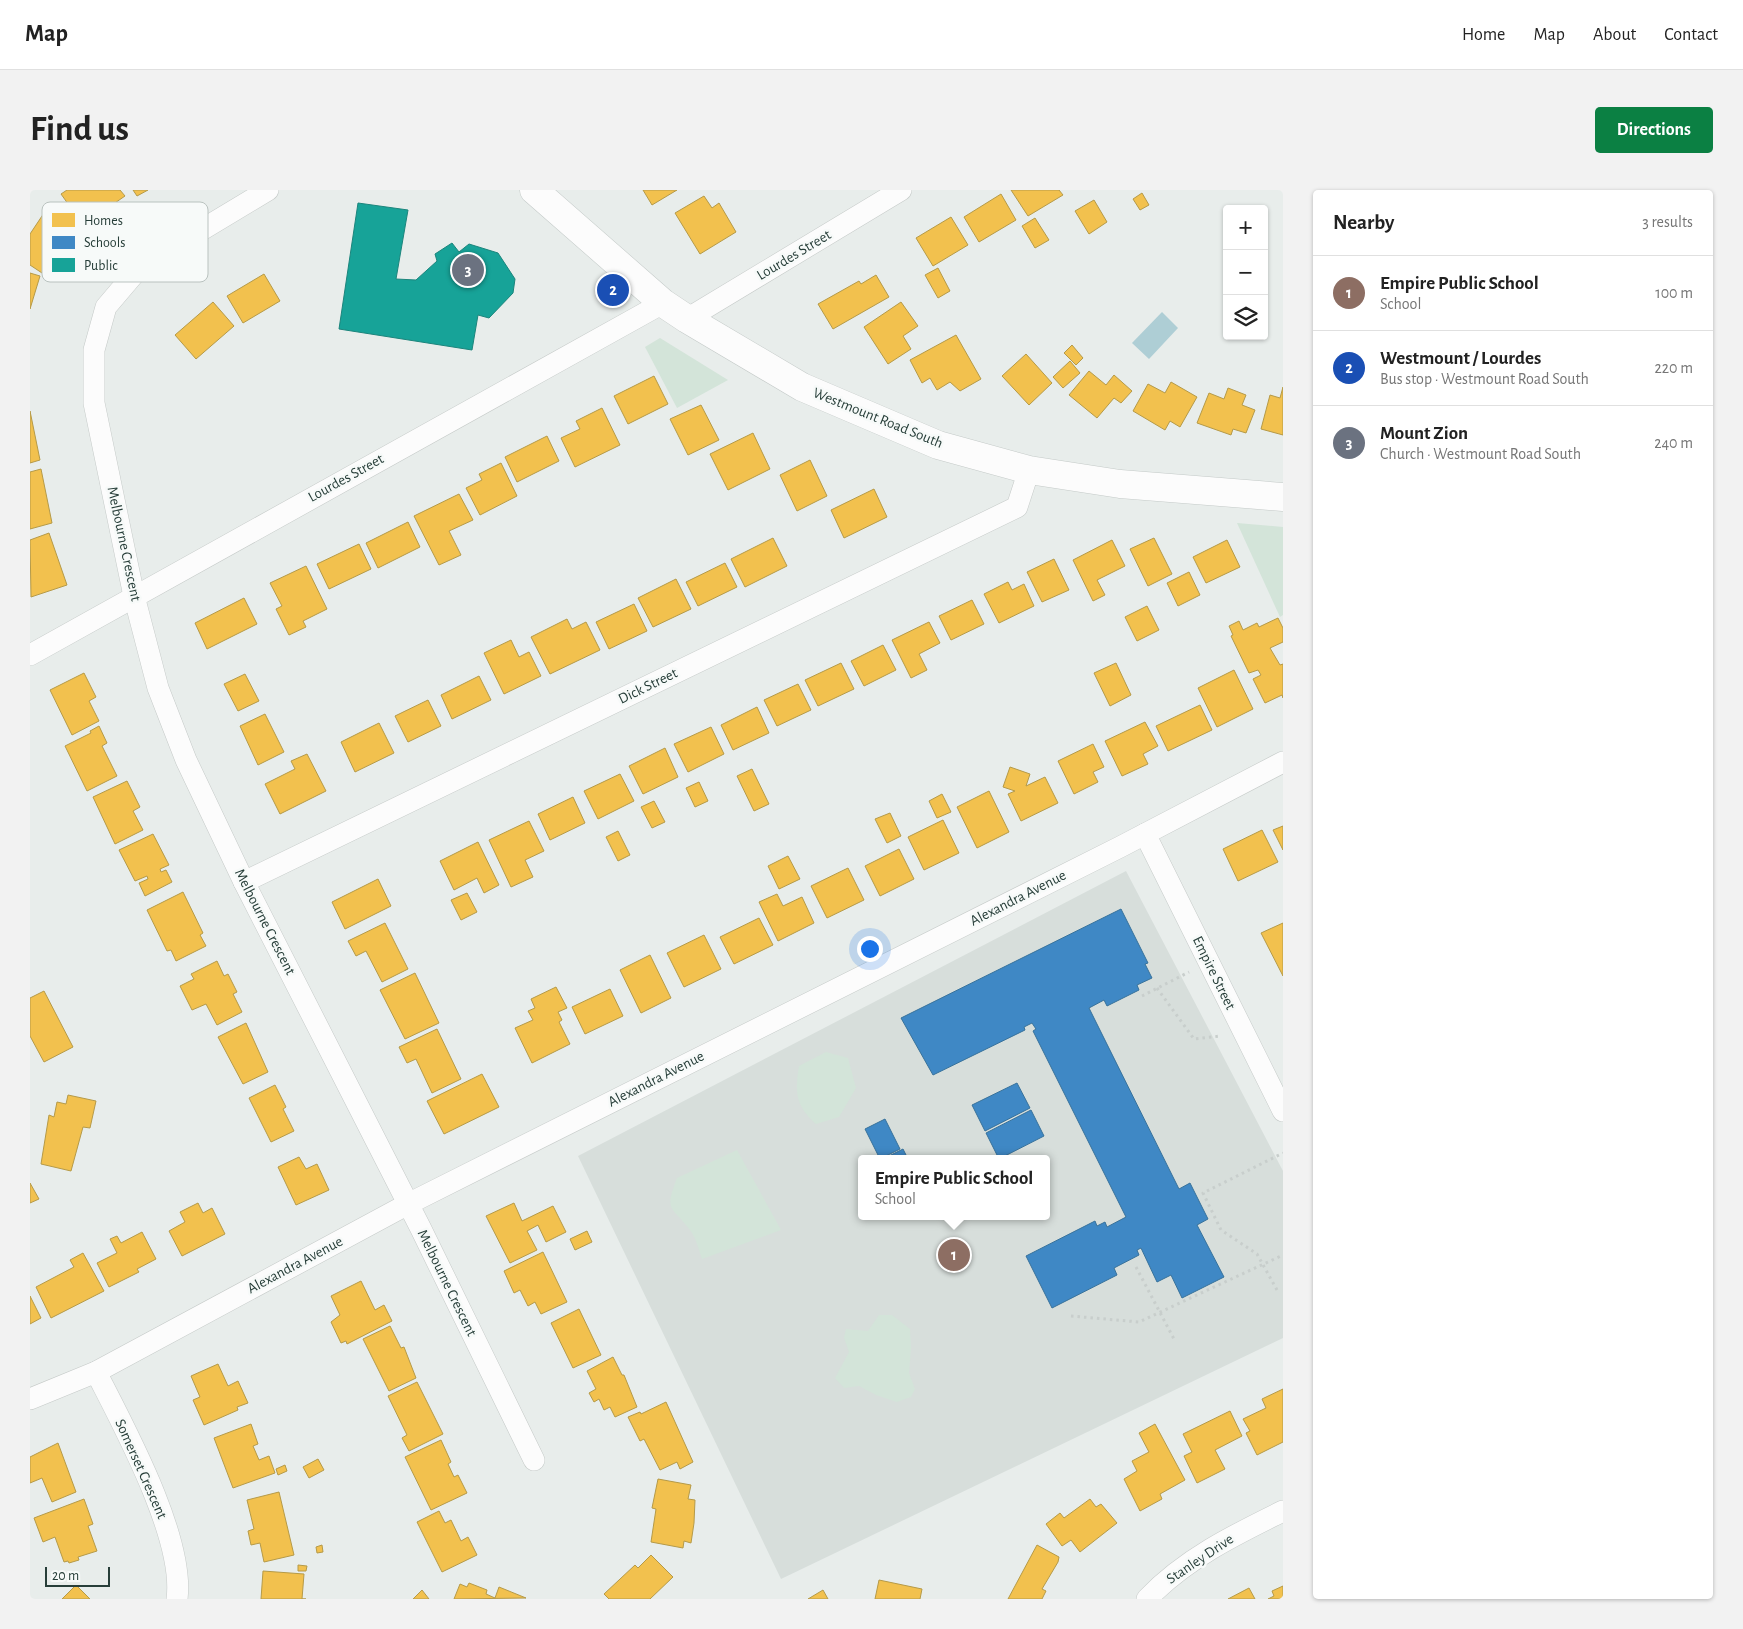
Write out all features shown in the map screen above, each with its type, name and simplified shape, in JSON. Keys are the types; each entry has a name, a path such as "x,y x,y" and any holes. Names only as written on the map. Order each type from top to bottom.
{"main road":[{"name":"Westmount Road South","path":"534,190 663,303 687,319 802,387 938,445 1030,470 1120,484 1283,497"}],"street":[{"name":"Melbourne Crescent","path":"208,226 268,190"},
{"name":"Lourdes Street","path":"687,319 901,190"},
{"name":"Melbourne Crescent","path":"127,282 106,307 94,350 94,403 134,596 158,688 186,760 244,882 408,1204 534,1460"},
{"name":"Lourdes Street","path":"30,655 663,303"},
{"name":"Dick Street","path":"244,882 1017,507 1030,470"},
{"name":"Alexandra Avenue","path":"30,1399 96,1372 408,1204 1145,834 1283,762"},
{"name":"Empire Street","path":"1145,834 1283,1111"},
{"name":"Somerset Crescent","path":"96,1372 154,1492 166,1526 174,1560 177,1599"},
{"name":"Stanley Drive","path":"1147,1599 1160,1585 1215,1545 1283,1511"}],"path":[{"path":"1142,996 1189,972"},
{"path":"1157,988 1194,1039 1221,1036"},
{"path":"1277,1290 1257,1254 1221,1230 1203,1192 1283,1153"},
{"path":"1071,1316 1139,1322 1283,1256"},
{"path":"1136,1267 1174,1339"}],"shaded area":[{"path":"1126,871 1283,1171 1283,1338 781,1579 578,1156"}],"green space":[{"path":"660,338 728,380 677,408 645,347"},
{"path":"1237,523 1283,527 1283,615 1280,617"},
{"path":"826,1052 848,1058 856,1088 839,1117 816,1124 804,1111 798,1098 799,1066"},
{"path":"737,1150 781,1230 702,1259 692,1233 671,1207 673,1189 677,1178"},
{"path":"879,1315 892,1315 910,1329 909,1373 915,1389 911,1397 897,1402 876,1395 859,1386 844,1388 835,1378 849,1352 844,1338 846,1329 868,1331"}],"water":[{"path":"1162,312 1178,328 1149,359 1132,343"}],"building: Homes":[{"path":"67,190 120,190 125,196 116,202 67,202 61,194"},
{"path":"133,190 148,190 137,196"},
{"path":"643,190 677,190 652,205"},
{"path":"1011,190 1059,190 1063,195 1028,216"},
{"path":"1142,193 1149,205 1140,210 1133,199"},
{"path":"1001,194 1016,220 979,242 964,217"},
{"path":"704,196 712,208 719,203 736,232 700,254 675,213"},
{"path":"1094,200 1107,222 1089,234 1075,211"},
{"path":"42,216 42,273 30,265 30,234"},
{"path":"951,217 968,245 933,266 916,238"},
{"path":"1035,218 1049,240 1035,248 1022,226"},
{"path":"938,268 950,291 938,298 925,275"},
{"path":"30,273 40,276 30,309"},
{"path":"264,274 280,301 243,323 227,296"},
{"path":"876,275 889,297 833,329 818,304 859,281 861,284"},
{"path":"213,302 234,326 196,359 175,335"},
{"path":"901,302 918,326 903,336 911,349 888,364 864,327"},
{"path":"956,335 981,379 960,391 950,382 937,390 930,378 922,383 910,360"},
{"path":"1072,345 1083,358 1076,365 1064,353"},
{"path":"1026,354 1052,383 1029,405 1002,376"},
{"path":"1070,361 1080,373 1063,388 1053,377"},
{"path":"1089,371 1106,385 1114,375 1132,391 1121,403 1114,398 1097,418 1069,395"},
{"path":"654,376 668,404 628,424 614,396"},
{"path":"1171,382 1197,397 1180,427 1170,421 1165,430 1133,411 1148,384 1165,393"},
{"path":"1283,387 1283,435 1261,429 1270,395 1280,398"},
{"path":"1228,388 1246,395 1242,405 1255,410 1246,433 1233,429 1231,435 1197,423 1209,393 1224,399"},
{"path":"701,405 719,440 688,455 670,419"},
{"path":"602,408 620,445 575,467 561,438 580,429 576,421"},
{"path":"30,411 40,460 30,463"},
{"path":"753,433 770,469 728,490 710,454"},
{"path":"547,436 559,461 517,482 505,457"},
{"path":"810,460 827,496 797,511 780,475"},
{"path":"501,463 517,496 480,515 466,488 482,480 479,474"},
{"path":"41,469 52,523 30,529 30,472"},
{"path":"874,489 887,517 844,538 831,510"},
{"path":"459,494 473,520 449,531 461,555 439,565 414,516"},
{"path":"408,522 420,547 378,568 366,543"},
{"path":"49,533 67,585 31,597 30,540"},
{"path":"773,538 787,566 745,587 731,559"},
{"path":"1154,538 1172,574 1148,586 1130,549"},
{"path":"1112,540 1125,566 1097,580 1105,595 1093,601 1073,560"},
{"path":"1227,540 1240,567 1206,583 1193,557"},
{"path":"359,544 371,569 329,589 317,564"},
{"path":"1054,559 1069,590 1042,602 1027,572"},
{"path":"725,563 737,587 698,606 686,582"},
{"path":"306,566 327,609 303,621 306,627 289,635 276,609 282,606 270,583"},
{"path":"1189,572 1200,595 1178,606 1167,583"},
{"path":"676,579 691,609 653,627 638,598"},
{"path":"1008,582 1012,590 1024,584 1034,606 999,623 984,594"},
{"path":"244,598 257,624 207,649 195,623"},
{"path":"972,600 984,624 951,640 939,616"},
{"path":"634,604 647,631 609,649 596,622"},
{"path":"1147,606 1159,630 1137,641 1125,617"},
{"path":"1278,618 1283,628 1283,642 1270,648 1280,665 1283,664 1283,698 1282,695 1265,703 1253,679 1261,675 1258,670 1249,673 1231,636 1233,635 1229,626 1239,621 1243,630 1257,623 1259,627"},
{"path":"567,619 572,629 586,622 600,650 550,674 531,637"},
{"path":"929,622 940,643 919,654 927,670 911,678 892,640"},
{"path":"511,640 519,657 529,652 541,676 504,694 484,653"},
{"path":"883,645 896,670 864,686 851,661"},
{"path":"841,663 854,689 818,706 805,680"},
{"path":"1116,663 1131,695 1110,706 1094,673"},
{"path":"1234,670 1253,709 1217,727 1198,688"},
{"path":"84,673 96,697 89,701 99,721 72,735 50,690"},
{"path":"245,674 259,701 238,711 224,684"},
{"path":"479,676 491,700 452,719 441,695"},
{"path":"798,684 811,710 777,726 764,700"},
{"path":"428,700 441,726 408,742 395,716"},
{"path":"1200,705 1212,730 1168,751 1156,726"},
{"path":"757,707 769,733 733,750 721,725"},
{"path":"265,714 284,752 258,765 240,726"},
{"path":"1145,722 1158,746 1143,754 1148,764 1122,776 1105,741"},
{"path":"379,723 394,753 355,772 341,742"},
{"path":"99,726 107,743 102,746 117,776 87,791 65,746 91,733 90,731"},
{"path":"711,727 724,754 688,772 674,744"},
{"path":"1093,744 1104,767 1093,772 1098,782 1074,794 1058,761"},
{"path":"665,748 678,777 643,794 629,766"},
{"path":"307,754 326,791 280,814 265,784 295,769 291,761"},
{"path":"1010,767 1030,774 1026,786 1045,777 1058,803 1021,821 1008,794 1015,791 1003,787"},
{"path":"752,769 769,804 754,811 737,776"},
{"path":"620,774 634,801 598,819 584,791"},
{"path":"127,781 140,807 133,811 143,830 115,844 93,797"},
{"path":"699,782 708,801 695,807 686,788"},
{"path":"989,791 1009,832 977,848 957,807"},
{"path":"942,794 951,812 937,818 929,801"},
{"path":"573,797 585,823 550,840 538,814"},
{"path":"654,801 665,822 652,828 641,807"},
{"path":"890,813 901,836 887,843 875,819"},
{"path":"943,820 959,853 924,870 908,837"},
{"path":"529,821 544,851 525,860 533,877 511,887 489,840"},
{"path":"1283,826 1283,850 1273,830"},
{"path":"1262,830 1278,862 1238,881 1223,849"},
{"path":"618,831 630,855 618,861 606,837"},
{"path":"153,834 169,865 160,869 161,872 166,870 172,882 145,896 139,883 148,879 147,876 135,881 119,850"},
{"path":"478,842 499,885 484,893 477,878 454,890 440,861"},
{"path":"899,849 914,879 880,896 865,866"},
{"path":"788,856 800,879 779,889 768,866"},
{"path":"848,868 864,900 827,918 811,886"},
{"path":"378,879 391,906 345,929 332,902"},
{"path":"183,892 203,933 200,935 206,946 176,961 171,950 167,951 147,910"},
{"path":"467,893 477,912 461,920 451,900"},
{"path":"777,894 783,906 802,897 814,923 778,941 759,902"},
{"path":"759,918 773,945 734,964 720,937"},
{"path":"385,923 408,969 382,982 366,951 356,956 348,941"},
{"path":"1283,923 1283,976 1261,933"},
{"path":"704,935 721,969 684,987 667,953"},
{"path":"650,955 671,998 641,1013 620,970"},
{"path":"217,961 224,976 228,974 237,992 233,994 242,1012 217,1025 206,1004 192,1010 180,986 194,979 191,974"},
{"path":"415,973 439,1023 405,1039 380,990"},
{"path":"556,987 567,1008 558,1012 562,1020 559,1022 570,1044 532,1063 515,1028 533,1020 528,1011 535,1008 531,999"},
{"path":"610,989 623,1016 585,1034 572,1007"},
{"path":"44,991 73,1047 44,1062 30,1036 30,998"},
{"path":"246,1023 268,1072 243,1084 218,1037"},
{"path":"437,1029 461,1079 432,1093 416,1059 407,1063 399,1047"},
{"path":"482,1074 499,1107 444,1134 427,1101"},
{"path":"275,1085 286,1107 283,1109 294,1131 271,1142 249,1098"},
{"path":"68,1095 96,1101 90,1128 83,1127 71,1171 41,1164 49,1115 54,1117 57,1102 66,1104"},
{"path":"299,1157 306,1169 317,1164 329,1190 296,1205 278,1167"},
{"path":"30,1183 39,1199 30,1203"},
{"path":"198,1203 203,1213 212,1208 225,1234 182,1256 169,1231 185,1222 180,1212"},
{"path":"514,1203 522,1221 553,1206 566,1232 546,1242 538,1225 527,1231 537,1250 510,1263 486,1216"},
{"path":"587,1231 592,1242 575,1250 570,1239"},
{"path":"142,1232 156,1259 137,1269 139,1272 109,1287 97,1263 117,1253 110,1239 117,1236 121,1243"},
{"path":"543,1252 567,1302 541,1314 535,1302 528,1306 520,1290 514,1293 504,1271"},
{"path":"83,1253 104,1291 51,1318 36,1287 74,1267 70,1260"},
{"path":"361,1281 375,1310 384,1305 392,1321 347,1344 346,1341 341,1343 331,1322 340,1315 331,1296"},
{"path":"30,1296 41,1318 30,1324"},
{"path":"579,1309 601,1355 573,1368 551,1323"},
{"path":"390,1326 401,1348 404,1347 416,1378 389,1391 363,1339"},
{"path":"613,1357 622,1375 624,1375 637,1407 615,1417 610,1407 604,1410 599,1399 594,1402 589,1393 596,1389 587,1371"},
{"path":"218,1364 228,1386 238,1381 248,1403 237,1407 238,1410 204,1425 193,1400 200,1397 191,1376"},
{"path":"417,1382 443,1434 409,1451 402,1438 407,1435 388,1396"},
{"path":"1283,1389 1283,1442 1257,1455 1246,1433 1250,1431 1243,1419 1266,1408 1262,1399"},
{"path":"666,1402 693,1462 680,1469 677,1462 660,1470 644,1439 640,1441 628,1417 640,1412 641,1414"},
{"path":"1230,1411 1242,1436 1215,1450 1225,1469 1197,1483 1184,1456 1192,1452 1183,1434"},
{"path":"251,1424 258,1444 253,1446 259,1460 269,1456 275,1473 233,1488 214,1438"},
{"path":"1155,1424 1185,1480 1160,1494 1162,1499 1140,1511 1124,1479 1137,1471 1132,1461 1149,1452 1139,1433"},
{"path":"441,1440 451,1462 448,1464 454,1477 458,1475 467,1493 431,1510 405,1457"},
{"path":"58,1443 76,1492 52,1502 42,1478 30,1483 30,1457"},
{"path":"318,1459 324,1470 309,1478 303,1467"},
{"path":"285,1465 287,1471 278,1475 276,1469"},
{"path":"658,1479 691,1485 688,1499 695,1500 694,1523 691,1543 684,1541 683,1548 651,1542 656,1509 652,1508"},
{"path":"279,1492 294,1555 264,1562 260,1543 251,1545 248,1531 254,1529 247,1500"},
{"path":"84,1499 93,1524 88,1526 97,1551 78,1557 79,1560 69,1563 68,1561 64,1562 55,1537 43,1542 34,1518"},
{"path":"1090,1499 1096,1507 1101,1504 1117,1523 1080,1552 1071,1540 1062,1546 1046,1524 1060,1513 1064,1518"},
{"path":"439,1511 445,1523 451,1520 461,1541 468,1537 477,1555 442,1572 417,1522"},
{"path":"322,1545 323,1552 317,1553 316,1547"},
{"path":"1037,1545 1059,1557 1042,1589 1046,1591 1042,1599 1008,1599"},
{"path":"651,1555 673,1577 650,1599 609,1599 604,1594 635,1565 638,1568"},
{"path":"298,1565 307,1566 306,1571 298,1571"},
{"path":"263,1571 304,1574 302,1599 261,1599"},
{"path":"879,1580 922,1589 920,1599 875,1599"},
{"path":"469,1583 487,1590 486,1594 495,1598 499,1587 526,1598 454,1599 460,1584 467,1587"},
{"path":"76,1585 90,1599 62,1599"},
{"path":"1283,1586 1283,1599 1268,1599 1274,1596 1272,1591"},
{"path":"1249,1588 1255,1599 1228,1599"},
{"path":"422,1590 429,1599 413,1599"},
{"path":"823,1590 828,1599 808,1599"}],"building: Schools":[{"path":"1121,909 1148,963 1145,964 1152,978 1137,985 1139,990 1107,1006 1104,1000 1089,1008 1179,1189 1190,1183 1208,1219 1197,1225 1224,1277 1182,1298 1171,1275 1157,1282 1141,1248 1137,1250 1139,1255 1114,1268 1117,1275 1052,1308 1026,1256 1095,1221 1097,1226 1105,1222 1107,1227 1126,1217 1033,1031 1036,1029 1032,1023 1024,1027 1025,1030 933,1075 901,1018"},
{"path":"1017,1083 1030,1108 985,1131 972,1105"},
{"path":"1031,1110 1044,1136 1007,1155 997,1155 986,1133"},
{"path":"885,1119 900,1149 888,1155 878,1155 865,1129"},
{"path":"903,1149 906,1155 891,1155"}],"building: Public":[{"path":"358,203 408,210 396,279 416,280 437,261 435,254 452,243 459,252 469,244 498,253 515,279 513,293 489,318 478,315 472,350 339,329"}],"place":[{"name":"Mount Zion","path":"468,270"},
{"name":"Westmount / Lourdes","path":"613,290"},
{"name":"Empire Public School","path":"954,1255"}]}
